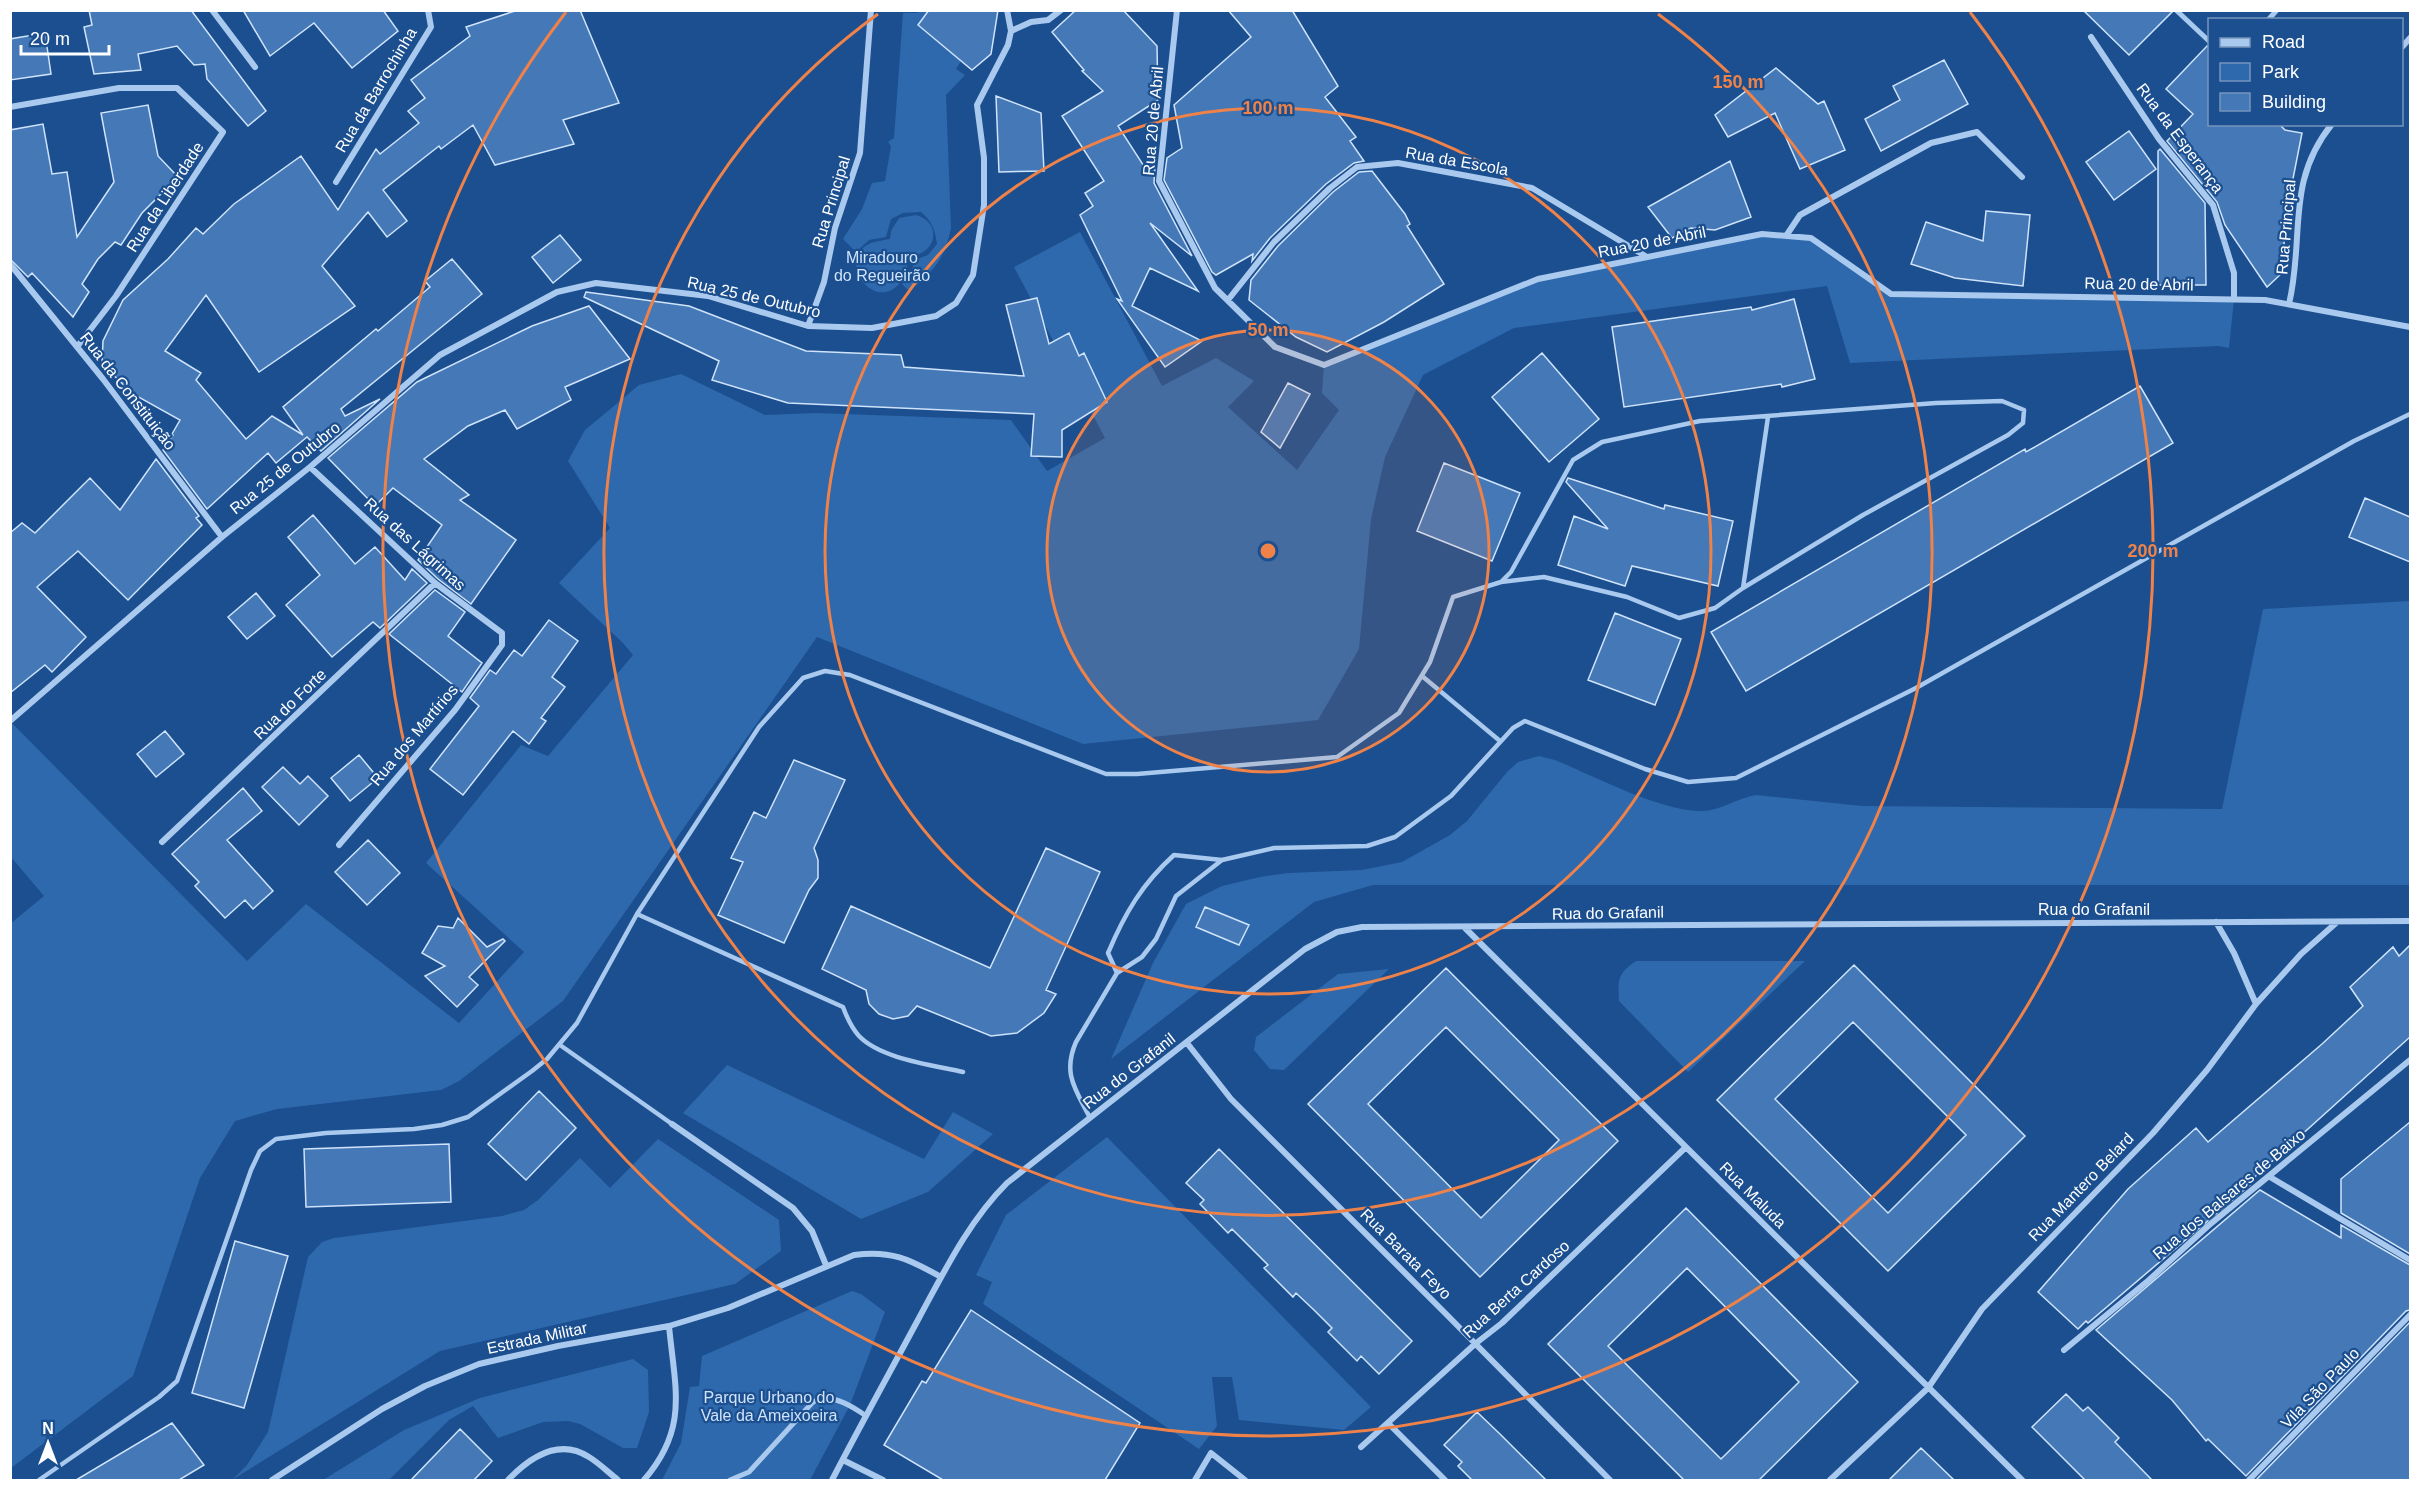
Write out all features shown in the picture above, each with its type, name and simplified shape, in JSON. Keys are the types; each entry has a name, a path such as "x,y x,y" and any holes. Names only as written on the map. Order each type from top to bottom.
{"street":[{"path":"212,10 255,67"},
{"name":"Rua da Barrochinha","path":"336,182 431,27 428,10"},
{"name":"Rua Principal","path":"808,326 824,282 835,228 860,153 871,10"},
{"path":"1007,10 1011,31 1031,22 1048,20 1061,10"},
{"name":"Rua 20 de Abril","path":"1177,10 1159,180 1215,288 1275,347 1324,365 1538,279 1762,234 1811,238 1892,294 2265,300 2410,327"},
{"path":"2176,10 2208,40"},
{"name":"Rua 25 de Outubro","path":"10,721 222,537 310,467 440,355 557,292 596,283 708,296 808,326 872,328 936,316 956,303 973,275 984,205 984,158 977,105 1008,45 1011,31"},
{"name":"Rua da Esperança","path":"2091,37 2159,139 2213,205 2234,273 2234,299"},
{"name":"Rua da Liberdade","path":"10,107 119,88 177,88 224,132 116,296 77,347"},
{"name":"Rua Principal","path":"2289,304 2296,277 2299,198 2305,170 2320,139 2330,126"},
{"path":"1786,236 1800,215 1931,143 1977,132 2022,177"},
{"name":"Rua da Escola","path":"1228,300 1274,242 1330,188 1357,167 1398,163 1532,188 1647,257"},
{"name":"Rua da Constituição","path":"10,264 77,347 222,537"},
{"name":"Rua das Lágrimas","path":"310,467 435,583 502,633 503,638"},
{"name":"Rua do Forte","path":"162,842 435,583"},
{"name":"Rua dos Martírios","path":"339,845 454,710 502,645 503,638"},
{"name":"Rua do Grafanil","path":"941,1277 969,1229 993,1197 1007,1183 1305,949 1337,932 1362,927 2410,921"},
{"path":"2216,922 2234,953 2256,1004"},
{"name":"Rua Mantero Belard","path":"1830,1480 1928,1388 1982,1309 2152,1133 2207,1070 2256,1004 2301,954 2336,923"},
{"name":"Rua Maluda","path":"1465,928 2022,1480"},
{"name":"Rua Barata Feyo","path":"1187,1043 1246,1114 1610,1480"},
{"name":"Rua dos Balsares de Baixo","path":"2064,1350 2149,1280 2208,1226 2410,1060"},
{"path":"672,1124 793,1208 812,1232 826,1265"},
{"name":"Rua Berta Cardoso","path":"1361,1447 1475,1344 1502,1323 1686,1147"},
{"path":"2270,1177 2410,1260"},
{"name":"Estrada Militar","path":"272,1480 382,1409 425,1386 479,1364 558,1346 669,1326 728,1308 854,1255 873,1252 894,1255 916,1263 941,1277"},
{"path":"832,1480 941,1277"},
{"name":"Vila São Paulo","path":"2249,1480 2410,1315"},
{"path":"644,1480 658,1464 671,1441 676,1415 669,1326"},
{"path":"746,1480 749,1472 812,1403 821,1397 833,1398 852,1406 866,1416"},
{"path":"1389,1424 1445,1480"},
{"path":"508,1480 525,1463 543,1452 565,1449 588,1455 618,1480"},
{"path":"1195,1480 1211,1453 1245,1480"},
{"path":"843,1460 883,1480"},
{"path":"730,1480 749,1472"}],"lane":[{"path":"39,1480 159,1397 177,1381 251,1170 260,1151 276,1139 326,1133 414,1129 468,1118 532,1071 560,1045 577,1023 637,914 759,727 803,678 825,671 850,675 1106,774 1137,774 1337,757 1399,713 1430,662 1453,597 1501,582 1544,578 1627,597 1679,618 1714,608 1863,515 2008,435 2023,423 2024,410 2002,401 1936,403 1700,421 1602,442 1573,460 1511,572 1501,582"},
{"path":"1117,973 1108,953 1124,916 1153,874 1174,855 1222,860 1274,848 1367,846 1395,837 1451,796 1500,741 1513,728 1525,721 1645,769 1688,782 1736,778 1916,688 2354,441 2410,414"},
{"path":"1743,588 1768,417"},
{"path":"1422,676 1500,741"},
{"path":"1090,1118 1070,1079 1071,1054 1117,973 1142,957 1156,939 1176,896 1222,860"},
{"path":"637,914 843,1007 850,1025 860,1037 887,1053 963,1072"},
{"path":"560,1045 672,1124"}],"green space":[{"path":"929,11 918,25 961,61 956,69 965,75 946,95 951,228 945,249 937,264 909,291 902,284 912,271 914,260 928,255 937,244 932,226 921,212 903,213 891,219 886,237 869,240 856,252 843,239 862,209 872,183 885,181 891,146 888,142 894,138 903,13 918,13"},
{"name":"Miradouro do Regueirão","path":"916,215 930,224 933,231 931,244 919,254 909,256 904,277 890,291 879,292 870,288 862,281 857,271 856,260 861,251 871,243 890,239 891,231 899,218"},
{"path":"1080,232 1162,386 1216,358 1254,381 1228,407 1297,470 1339,410 1322,393 1324,365 1538,279 1762,234 1811,238 1892,294 2234,299 2229,348 2218,346 1850,363 1827,286 1514,328 1423,375 1385,457 1371,519 1359,649 1318,720 1083,744 817,637 563,1001 459,1081 441,1090 277,1109 235,1121 200,1178 133,1376 11,1468 10,924 44,896 11,857 11,722 247,961 306,904 459,1023 524,952 426,863 521,745 548,756 633,655 559,583 610,528 568,461 585,430 639,385 681,374 765,415 816,413 1011,420 1047,471 1105,438 1014,267"},
{"path":"2410,601 2410,885 1373,885 1314,902 1111,1059 1153,963 1186,904 1222,886 1260,877 1288,873 1362,870 1402,862 1450,835 1467,821 1518,762 1539,756 1555,760 1646,799 1699,811 1714,809 1756,795 1862,806 2222,809 2263,609"},
{"path":"1636,961 1805,961 1688,1072 1619,1001 1620,978 1625,970"},
{"path":"1389,969 1284,1070 1270,1069 1254,1050 1256,1037 1338,974"},
{"path":"727,1065 924,1159 953,1112 993,1134 928,1192 861,1219 683,1113"},
{"path":"1107,1137 1371,1407 1344,1430 1239,1420 1232,1377 1212,1377 1217,1426 1199,1449 983,1304 992,1282 976,1275 1006,1215"},
{"path":"658,1139 779,1220 781,1251 735,1284 440,1351 232,1480 247,1465 268,1432 308,1257 322,1242 334,1238 502,1216 524,1210 538,1200 580,1158 610,1188"},
{"name":"Parque Urbano do Vale da Ameixoeira","path":"852,1291 861,1294 885,1312 850,1405 810,1480 662,1480 681,1443 690,1387 699,1386 702,1356"},
{"path":"633,1359 648,1370 649,1412 637,1448 623,1448 580,1424 568,1421 543,1422 498,1438 473,1406 449,1420 389,1480 323,1480 404,1430 480,1398"}],"building":[{"path":"89,10 191,10 266,111 248,126 207,79 205,64 194,65 177,46 138,54 141,70 94,74 84,27 92,25"},
{"path":"243,10 383,10 398,31 352,68 314,23 270,56"},
{"path":"518,10 580,10 619,103 563,120 574,144 495,165 473,125 441,149 439,146 383,190 407,221 387,237 368,212 322,266 355,306 259,372 206,295 165,351 201,373 196,380 246,439 272,416 303,435 283,407 430,287 425,281 452,259 482,294 341,409 345,416 380,399 321,451 307,437 276,463 268,453 207,509 163,450 180,420 133,394 102,364 103,341 123,300 168,259 196,228 203,234 234,204 301,156 338,210 376,149 380,154 419,123 408,111 425,98 411,80 470,36 466,27"},
{"path":"929,10 998,10 991,54 972,70 918,25"},
{"path":"1076,10 1123,10 1157,46 1158,100 1118,126 1147,171 1155,165 1154,183 1192,256 1150,223 1198,291 1150,268 1132,306 1202,341 1165,367 1117,299 1122,301 1080,215 1093,206 1085,193 1104,181 1062,116 1103,91 1082,71 1084,70 1052,32"},
{"path":"1228,10 1292,10 1338,86 1325,97 1356,137 1350,141 1364,161 1354,163 1326,184 1270,238 1252,261 1253,254 1216,275 1212,272 1164,180 1167,158 1182,148 1174,105 1251,37"},
{"path":"2083,10 2171,10 2172,12 2129,55"},
{"path":"45,33 51,74 10,80 10,39"},
{"path":"2207,46 2208,126 2281,126 2285,130 2302,133 2288,204 2281,274 2267,287 2225,225 2217,202 2167,141 2193,114 2166,89"},
{"path":"1944,60 1968,104 1881,151 1865,119 1900,100 1893,86"},
{"path":"1776,68 1818,104 1824,101 1845,150 1800,169 1775,113 1728,137 1715,115"},
{"path":"996,96 1041,113 1044,171 999,172"},
{"path":"148,105 158,156 178,177 142,213 121,245 115,242 98,259 82,284 89,292 73,317 32,273 28,277 10,259 10,130 43,124 52,174 67,172 77,237 114,182 101,113"},
{"path":"2129,131 2156,169 2114,200 2086,162"},
{"path":"2160,149 2205,203 2206,285 2158,285 2158,151"},
{"path":"1730,161 1751,217 1715,230 1691,228 1672,238 1648,207"},
{"path":"1372,171 1405,214 1410,224 1407,226 1444,284 1384,322 1327,352 1296,337 1249,300 1251,280 1278,246 1333,192 1359,172"},
{"path":"1986,211 2030,215 2023,286 1955,278 1911,264 1926,222 1983,241"},
{"path":"560,235 581,260 553,283 532,257"},
{"path":"586,292 689,306 806,351 901,355 904,367 1024,376 1006,305 1037,298 1049,344 1069,333 1079,356 1084,353 1107,402 1062,430 1062,457 1031,456 1034,414 788,403 712,380 719,361 584,297"},
{"path":"1794,299 1815,379 1782,387 1781,384 1624,407 1612,327 1751,307 1752,310"},
{"path":"589,306 630,359 565,387 571,400 517,429 505,410 468,426 424,459 469,495 460,500 516,540 471,604 438,579 418,560 442,525 393,488 375,506 328,458 417,382 532,326"},
{"path":"1542,353 1599,419 1549,462 1492,397"},
{"path":"1288,383 1310,394 1280,448 1261,432"},
{"path":"2140,386 2173,443 1746,691 1711,632 2025,449 2026,452"},
{"path":"156,459 199,516 196,518 202,525 128,600 78,551 37,587 86,637 52,672 45,665 10,693 10,533 22,523 35,533 90,478 120,510"},
{"path":"1444,463 1520,493 1492,561 1417,531"},
{"path":"1568,478 1664,509 1665,505 1733,521 1718,586 1632,566 1625,586 1558,565 1574,516 1608,529 1566,482"},
{"path":"2365,498 2410,517 2410,562 2349,537"},
{"path":"313,515 355,564 375,547 405,580 412,569 427,583 380,628 373,622 332,657 286,605 320,575 288,537"},
{"path":"435,590 465,612 448,636 482,663 462,692 389,634"},
{"path":"256,593 275,616 247,639 228,617"},
{"path":"1615,613 1681,639 1655,705 1588,680"},
{"path":"549,620 578,641 552,677 565,687 541,718 546,721 529,744 513,731 463,795 430,769 479,706 470,698 490,670 496,674 514,650 522,656"},
{"path":"165,731 184,754 156,777 137,754"},
{"path":"359,755 378,778 350,801 331,778"},
{"path":"794,760 845,780 814,848 818,860 818,878 809,890 784,943 718,915 743,862 731,858 754,812 766,818"},
{"path":"283,767 300,784 308,776 328,796 299,825 262,787"},
{"path":"243,788 262,811 227,840 273,891 253,909 245,900 225,918 195,886 199,882 172,854"},
{"path":"368,840 400,873 367,905 335,872"},
{"path":"1046,848 1100,872 1046,990 1056,994 1044,1013 1017,1033 991,1036 917,1006 908,1016 893,1019 879,1014 869,1004 866,990 822,969 851,906 990,968"},
{"path":"1205,907 1249,925 1239,945 1196,927"},
{"path":"458,918 487,947 503,939 505,941 469,977 478,985 457,1007 425,976 445,966 422,953 438,926 453,928"},
{"path":"2410,945 2410,1037 2248,1183 2250,1185 2088,1323 2086,1321 2078,1329 2038,1292 2128,1189 2196,1128 2208,1142 2322,1044 2363,1006 2350,987 2393,947 2399,956"},
{"path":"1854,965 2025,1136 1888,1271 1717,1100","holes":["1853,1022 1966,1135 1888,1213 1775,1099"]},
{"path":"1446,968 1618,1141 1480,1277 1308,1104","holes":["1446,1027 1559,1140 1481,1218 1368,1104"]},
{"path":"539,1091 576,1128 526,1180 488,1144"},
{"path":"2410,1122 2410,1254 2341,1213 2341,1179"},
{"path":"449,1144 451,1202 306,1207 304,1149"},
{"path":"1219,1149 1412,1341 1379,1374 1361,1356 1357,1361 1328,1332 1332,1328 1296,1293 1293,1297 1264,1268 1268,1265 1232,1229 1228,1233 1200,1204 1204,1200 1186,1183"},
{"path":"2260,1190 2341,1238 2341,1225 2410,1265 2410,1310 2406,1311 2246,1476 2208,1439 2206,1441 2172,1400 2096,1330"},
{"path":"1686,1208 1858,1382 1759,1480 1684,1480 1548,1344","holes":["1687,1268 1799,1382 1721,1459 1608,1346"]},
{"path":"235,1241 288,1256 244,1408 192,1393"},
{"path":"971,1310 1140,1423 1105,1480 943,1480 884,1445 922,1381 926,1383"},
{"path":"2410,1322 2410,1480 2256,1480"},
{"path":"2066,1394 2083,1411 2088,1407 2119,1438 2115,1442 2152,1480 2085,1480 2032,1427"},
{"path":"1477,1412 1546,1480 1472,1480 1458,1466 1462,1462 1444,1445"},
{"path":"172,1423 204,1465 179,1480 76,1480"},
{"path":"460,1429 492,1461 474,1480 411,1480"},
{"path":"1921,1448 1954,1480 1889,1480"}]}
